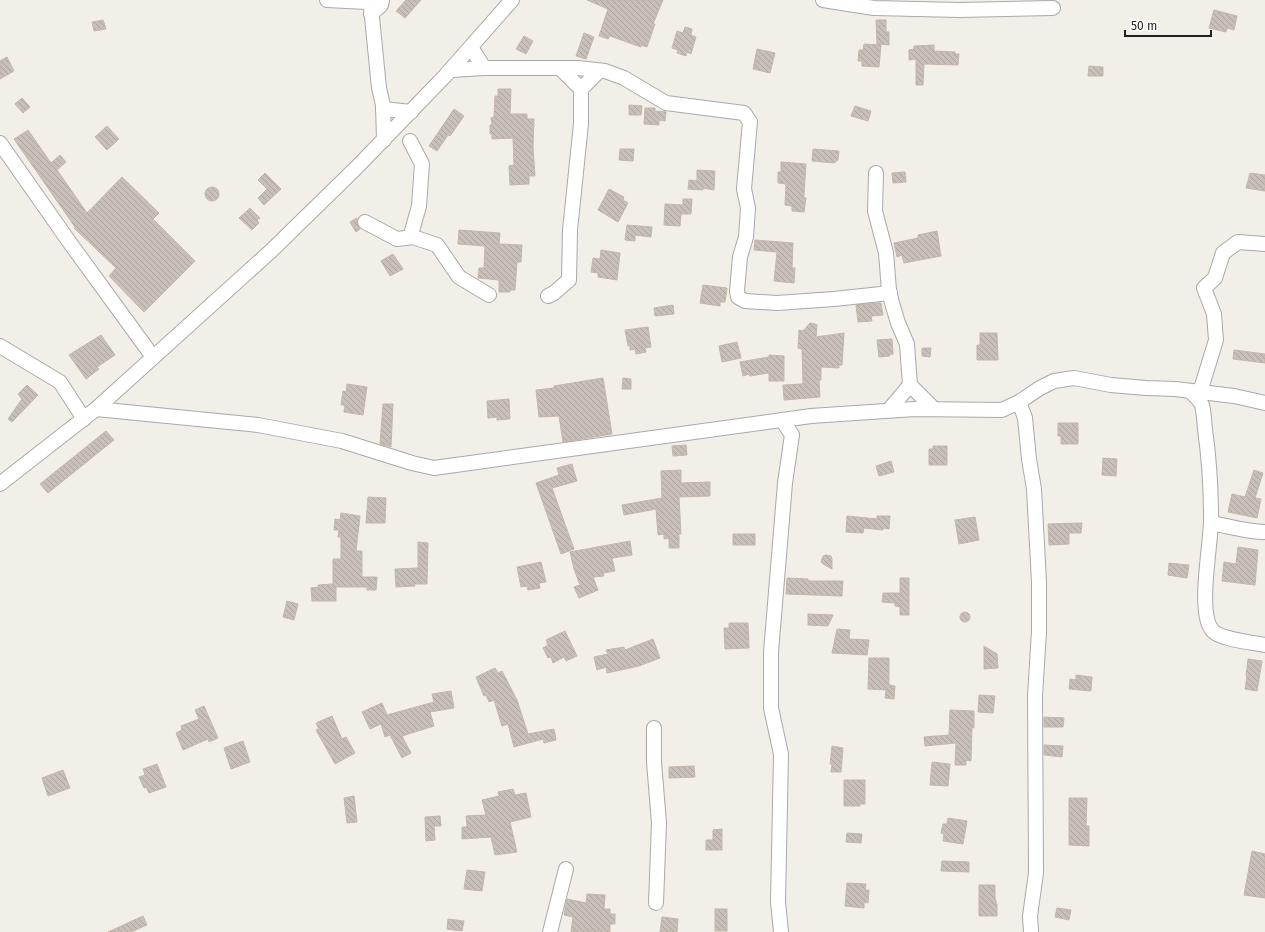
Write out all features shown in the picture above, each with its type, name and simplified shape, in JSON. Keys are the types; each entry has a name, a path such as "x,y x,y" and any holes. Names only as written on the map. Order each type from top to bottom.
{"street":[{"path":"327,0 376,4 379,88 388,136"},
{"path":"0,484 96,409 271,251 388,136 451,70 512,0"},
{"path":"823,0 836,3 882,8 959,10 1053,8"},
{"path":"471,47 484,68"},
{"path":"451,70 484,68 578,68 598,71 624,78 666,103 744,112 750,122 744,189 748,208 746,237 740,257 737,291 738,297 745,301 777,303 890,293"},
{"path":"560,68 581,89"},
{"path":"548,296 554,293 569,280 570,230 581,124 581,89 598,71"},
{"path":"383,109 409,113"},
{"path":"409,113 410,142 422,164 419,206 412,231 413,237"},
{"path":"388,136 410,142"},
{"path":"0,143 153,358"},
{"path":"876,173 875,211 886,253 890,293 898,323 907,344 910,385 934,409"},
{"path":"365,222 397,239 413,237 437,245 459,277 488,295"},
{"path":"1265,244 1238,242 1223,252 1215,278 1204,288 1214,314 1216,340 1200,395 1208,456 1211,523 1206,581 1206,616 1208,626 1213,632 1224,637 1265,645"},
{"path":"0,346 60,382 84,419"},
{"path":"96,409 265,426 342,441 412,463 434,468 810,416 915,409 1002,410 1019,402 1040,388 1054,381 1074,378 1111,385 1200,395 1234,396 1265,403"},
{"path":"889,410 910,385"},
{"path":"1019,402 1025,418 1034,488 1039,582 1039,631 1035,696 1036,873 1030,916 1031,932"},
{"path":"781,932 778,902 780,754 771,708 771,652 785,483 792,435 782,420"},
{"path":"1211,523 1226,525 1240,530 1265,532"},
{"path":"654,728 654,762 659,823 656,904"},
{"path":"550,932 566,869"}],"building":[{"path":"406,0 421,0 405,18 396,11"},
{"path":"587,0 663,0 653,24 655,24 647,47 641,45 641,47 610,36 608,39 599,36 608,9"},
{"path":"1214,10 1237,16 1234,30 1227,28 1226,32 1209,28"},
{"path":"103,20 106,29 94,31 92,22"},
{"path":"876,20 886,20 886,32 889,32 889,45 877,44"},
{"path":"685,27 692,29 691,35 696,37 691,54 687,52 686,56 677,53 678,50 672,48 677,31 683,33"},
{"path":"584,33 594,37 586,59 576,56"},
{"path":"524,36 533,41 526,54 516,49"},
{"path":"864,44 881,45 879,67 862,66 862,61 858,61 859,50 863,50"},
{"path":"934,45 934,51 955,52 955,54 959,54 958,65 924,64 923,85 916,85 916,59 909,60 909,50 914,49 914,46"},
{"path":"757,49 775,53 770,73 753,69"},
{"path":"7,57 14,71 0,79 0,61"},
{"path":"1089,66 1103,67 1103,76 1088,76"},
{"path":"498,89 511,89 510,114 527,114 527,119 534,119 533,147 535,176 529,176 529,184 510,185 509,166 514,165 513,138 492,139 492,134 490,134 490,125 492,125 491,118 494,117 495,96 498,96"},
{"path":"22,98 30,107 23,113 15,104"},
{"path":"629,105 642,106 641,115 629,115"},
{"path":"855,106 871,111 868,121 851,116"},
{"path":"645,108 655,108 655,111 666,112 665,121 659,120 659,125 644,124"},
{"path":"454,109 464,116 437,151 429,146"},
{"path":"107,126 119,139 107,150 95,137"},
{"path":"28,130 51,163 60,155 66,162 57,170 87,213 122,177 159,213 153,219 195,261 144,312 109,276 116,268 74,228 75,227 14,139"},
{"path":"620,149 634,149 633,161 619,160"},
{"path":"813,149 839,151 838,160 834,163 812,161"},
{"path":"781,162 806,164 804,198 806,198 804,212 792,211 792,206 785,205 786,184 778,183 778,172 781,172"},
{"path":"697,170 715,171 714,190 703,188 703,190 688,189 689,180 697,181"},
{"path":"905,172 906,182 893,183 892,173"},
{"path":"265,173 281,189 264,205 258,198 267,189 258,180"},
{"path":"1250,173 1265,175 1265,191 1246,188"},
{"path":"212,187 217,189 219,194 217,199 212,201 207,199 205,194 207,189"},
{"path":"609,189 624,197 623,200 628,203 618,222 598,210"},
{"path":"683,199 692,199 691,214 681,214 680,226 664,225 665,204 683,205"},
{"path":"250,208 260,218 257,220 259,223 252,230 239,218"},
{"path":"357,218 357,223 360,229 356,232 350,222"},
{"path":"627,225 652,227 651,237 635,235 635,241 625,240"},
{"path":"459,230 500,233 499,244 522,245 521,262 517,262 515,290 510,290 510,292 499,292 499,280 478,278 479,268 484,268 485,246 458,244"},
{"path":"937,231 941,256 904,263 902,255 897,257 894,243 918,238 918,235"},
{"path":"755,240 793,243 792,268 795,268 794,283 774,281 777,252 754,250"},
{"path":"601,250 620,253 617,280 598,277 598,273 591,272 593,258 600,259"},
{"path":"393,254 403,269 390,276 381,261"},
{"path":"703,285 727,288 725,302 720,302 720,306 700,303"},
{"path":"881,303 883,315 871,316 872,321 858,322 856,305"},
{"path":"673,305 674,314 655,316 654,308"},
{"path":"810,323 817,325 816,337 844,333 842,365 839,365 839,368 821,367 821,380 819,380 820,397 784,400 783,385 803,384 802,349 798,348 799,330 803,331"},
{"path":"648,327 651,347 645,348 646,352 636,354 635,349 630,350 630,345 628,346 625,330"},
{"path":"980,333 997,333 998,360 977,360 977,345 980,345"},
{"path":"101,335 115,355 97,367 99,369 86,379 69,355"},
{"path":"892,339 893,354 889,355 890,356 879,357 877,340"},
{"path":"737,342 741,358 722,362 719,346"},
{"path":"922,348 931,348 930,357 922,356"},
{"path":"1234,350 1265,354 1265,363 1233,359"},
{"path":"769,355 784,356 784,381 769,381 769,373 750,376 749,374 743,376 740,362 769,357"},
{"path":"603,378 612,434 563,442 559,416 539,417 536,390 554,388 554,386"},
{"path":"623,378 631,379 631,389 622,389"},
{"path":"347,384 367,387 363,415 344,412 345,405 341,405 343,391 346,392"},
{"path":"27,385 38,395 12,422 8,419 22,399 18,394"},
{"path":"509,399 510,419 497,420 497,417 488,418 487,401"},
{"path":"383,404 393,404 391,447 380,444"},
{"path":"1058,423 1078,423 1078,444 1061,444 1061,436 1058,436"},
{"path":"106,431 114,440 48,493 40,484"},
{"path":"686,445 687,455 673,456 672,446"},
{"path":"933,446 947,446 947,465 929,465 929,449 933,449"},
{"path":"1103,458 1117,459 1116,476 1102,475"},
{"path":"891,461 894,472 879,476 876,466"},
{"path":"572,464 577,481 552,488 574,549 561,554 536,483 559,475 557,468"},
{"path":"681,470 681,483 710,482 710,496 679,497 681,534 679,534 679,548 669,548 669,538 664,539 664,534 658,535 656,509 624,515 622,505 662,498 661,471"},
{"path":"1254,470 1263,473 1255,498 1261,499 1257,518 1228,512 1232,494 1245,497"},
{"path":"368,497 386,498 385,523 366,523"},
{"path":"341,513 360,516 356,551 362,551 362,577 377,577 376,590 367,590 367,587 336,587 336,601 312,601 311,588 319,587 318,585 333,584 333,559 341,559 341,537 338,537 339,530 334,530 335,519 340,520"},
{"path":"847,516 877,519 877,516 890,516 889,529 883,528 883,530 864,528 863,533 846,532"},
{"path":"975,517 979,540 959,544 955,520"},
{"path":"1082,523 1081,533 1069,533 1069,544 1049,545 1048,524"},
{"path":"733,534 755,534 755,545 733,545"},
{"path":"630,541 632,555 612,558 615,571 603,573 604,576 593,577 598,590 579,598 574,587 580,585 570,552"},
{"path":"418,542 428,543 427,584 414,584 415,586 396,587 395,569 418,568"},
{"path":"1238,547 1258,550 1255,585 1222,581 1224,562 1236,564"},
{"path":"823,556 831,556 832,569 821,562"},
{"path":"541,562 546,582 539,583 540,588 528,590 527,586 521,587 517,567"},
{"path":"1169,563 1189,565 1187,578 1168,575"},
{"path":"787,578 808,579 808,581 843,581 842,596 786,594"},
{"path":"900,578 909,578 909,615 900,615 900,607 895,606 895,603 882,602 883,593 900,593"},
{"path":"287,601 298,604 294,620 283,617"},
{"path":"963,612 967,612 969,613 969,621 963,622 960,619 960,615"},
{"path":"808,614 833,615 828,626 808,625"},
{"path":"729,623 748,623 749,648 725,649 724,628 729,628"},
{"path":"837,629 850,630 849,639 869,640 867,655 832,653"},
{"path":"565,631 577,656 566,661 564,657 553,663 551,657 548,658 543,648 548,645 546,640"},
{"path":"653,639 660,658 639,666 607,673 606,667 597,670 594,657 608,654 606,650 624,647 625,650"},
{"path":"984,646 997,654 998,668 984,669"},
{"path":"869,658 889,658 889,685 895,686 894,699 885,698 886,690 868,689"},
{"path":"1248,659 1262,661 1257,691 1245,689"},
{"path":"495,668 498,673 502,671 517,700 528,734 554,729 556,740 544,743 543,739 514,747 508,724 502,726 494,700 489,702 486,695 484,696 476,677"},
{"path":"1076,675 1092,677 1091,691 1069,689 1070,679 1076,680"},
{"path":"451,691 454,708 430,712 434,726 402,736 411,753 402,758 390,735 385,737 381,724 370,729 362,712 382,703 387,715 434,702 432,694"},
{"path":"979,695 995,696 993,713 978,712"},
{"path":"204,706 218,738 209,742 208,739 183,750 176,733 182,730 181,726 199,719 195,710"},
{"path":"950,710 974,711 971,761 966,760 966,765 955,765 956,743 925,746 924,737 949,735"},
{"path":"332,716 342,739 346,737 355,753 335,764 316,730 319,729 316,723"},
{"path":"1044,717 1064,718 1063,727 1044,727"},
{"path":"243,741 250,762 231,769 224,748"},
{"path":"1044,745 1063,746 1062,757 1044,755"},
{"path":"832,746 843,748 841,772 831,772 832,764 830,764"},
{"path":"932,762 950,764 948,786 930,785"},
{"path":"157,764 166,787 149,793 146,787 144,788 139,777 145,775 143,769"},
{"path":"694,766 695,777 669,778 669,767"},
{"path":"63,770 70,788 48,796 42,778"},
{"path":"844,780 865,780 865,804 860,804 860,806 844,806"},
{"path":"513,789 515,795 526,793 531,817 510,822 517,852 495,855 491,837 462,839 462,827 467,827 466,816 486,815 482,800 499,796 498,792"},
{"path":"354,796 357,822 347,823 344,798"},
{"path":"1069,798 1087,798 1086,826 1089,826 1089,846 1069,845"},
{"path":"440,816 441,826 434,826 435,840 426,841 425,817"},
{"path":"948,818 967,821 963,844 943,841 944,834 941,833 943,824 947,824"},
{"path":"722,829 722,850 706,850 706,840 713,840 713,830"},
{"path":"847,833 862,834 861,843 846,842"},
{"path":"1252,851 1265,854 1265,898 1244,895"},
{"path":"942,861 969,862 969,872 941,871"},
{"path":"467,870 485,872 482,891 464,889"},
{"path":"847,883 866,884 865,890 869,890 868,903 864,902 864,908 845,906"},
{"path":"979,885 995,885 997,916 979,916"},
{"path":"587,894 605,895 604,909 610,909 610,914 615,914 615,924 610,924 610,932 571,932 573,917 564,915 567,899 586,903"},
{"path":"1057,908 1071,910 1069,920 1055,917"},
{"path":"715,909 727,909 727,931 715,931"},
{"path":"143,916 147,925 131,932 108,932"},
{"path":"662,917 678,919 677,932 660,932"},
{"path":"448,919 464,921 462,931 447,929"}]}
